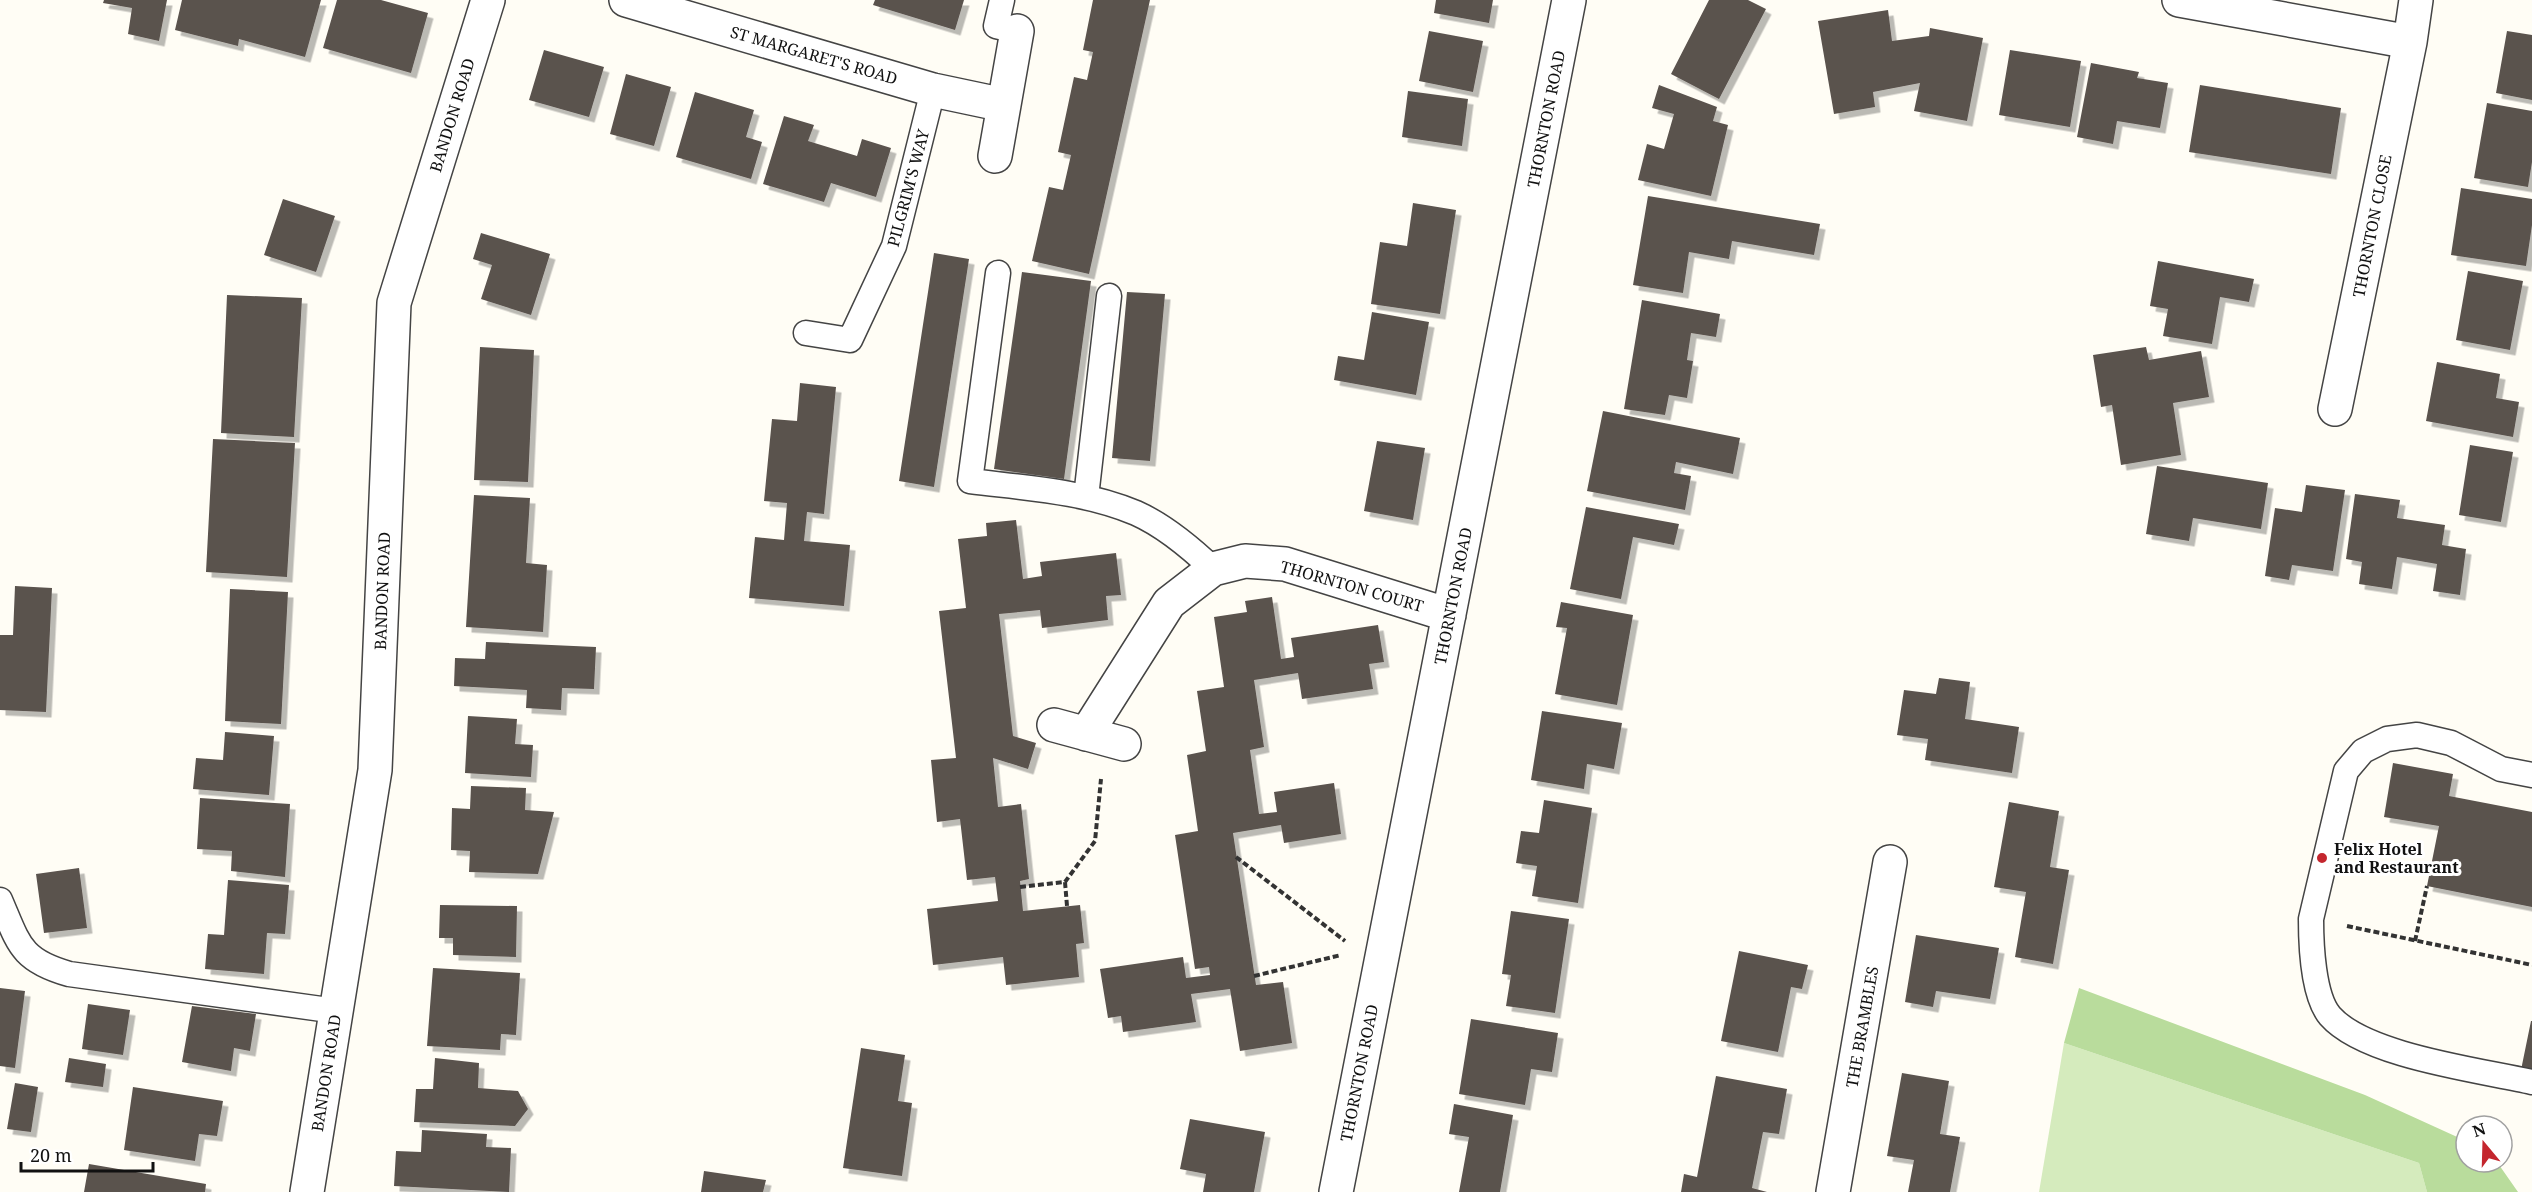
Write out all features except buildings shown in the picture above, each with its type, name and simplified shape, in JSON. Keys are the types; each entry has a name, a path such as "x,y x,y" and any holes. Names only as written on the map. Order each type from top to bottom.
{"street":[{"name":"BANDON ROAD","path":"307,1192 375,770 394,303 488,0"},
{"name":"ST MARGARET'S ROAD","path":"626,0 933,90 1004,105"},
{"name":"THORNTON ROAD","path":"1336,1192 1569,0"},
{"path":"2179,0 2409,42"},
{"name":"THORNTON CLOSE","path":"2335,409 2416,0"},
{"path":"995,156 1017,32"},
{"name":"THORNTON COURT","path":"1105,739 1169,603 1213,569 1245,561 1285,564 1449,615"},
{"path":"1054,725 1105,739"},
{"name":"THE BRAMBLES","path":"1833,1192 1890,862"}],"lane":[{"path":"1002,0 996,26 1017,32"},
{"name":"PILGRIM'S WAY","path":"806,333 850,340 894,246 933,90"},
{"path":"998,273 970,481 1086,497 1137,513 1188,546 1213,569"},
{"path":"1086,497 1109,296"},
{"path":"2532,775 2501,769 2451,743 2417,735 2387,739 2362,751 2346,771 2311,918 2311,942 2316,983 2330,1015 2356,1037 2391,1051 2532,1082"},
{"path":"0,900 26,953 44,967 69,974 336,1011"}],"path":[{"path":"1067,906 1065,882 1095,841 1105,739"},
{"path":"1236,857 1350,944"},
{"path":"1020,887 1065,882"},
{"path":"2415,941 2427,886"},
{"path":"2311,918 2532,965"},
{"path":"1254,976 1347,954"}],"green space":[{"path":"2079,988 2365,1095 2454,1136 2454,1174 2505,1174 2518,1192 2427,1192 2419,1163 2064,1043"},
{"path":"2064,1043 2419,1163 2427,1192 2039,1192"}],"place":[{"name":"Felix Hotel and Restaurant","path":"2322,858"}]}
